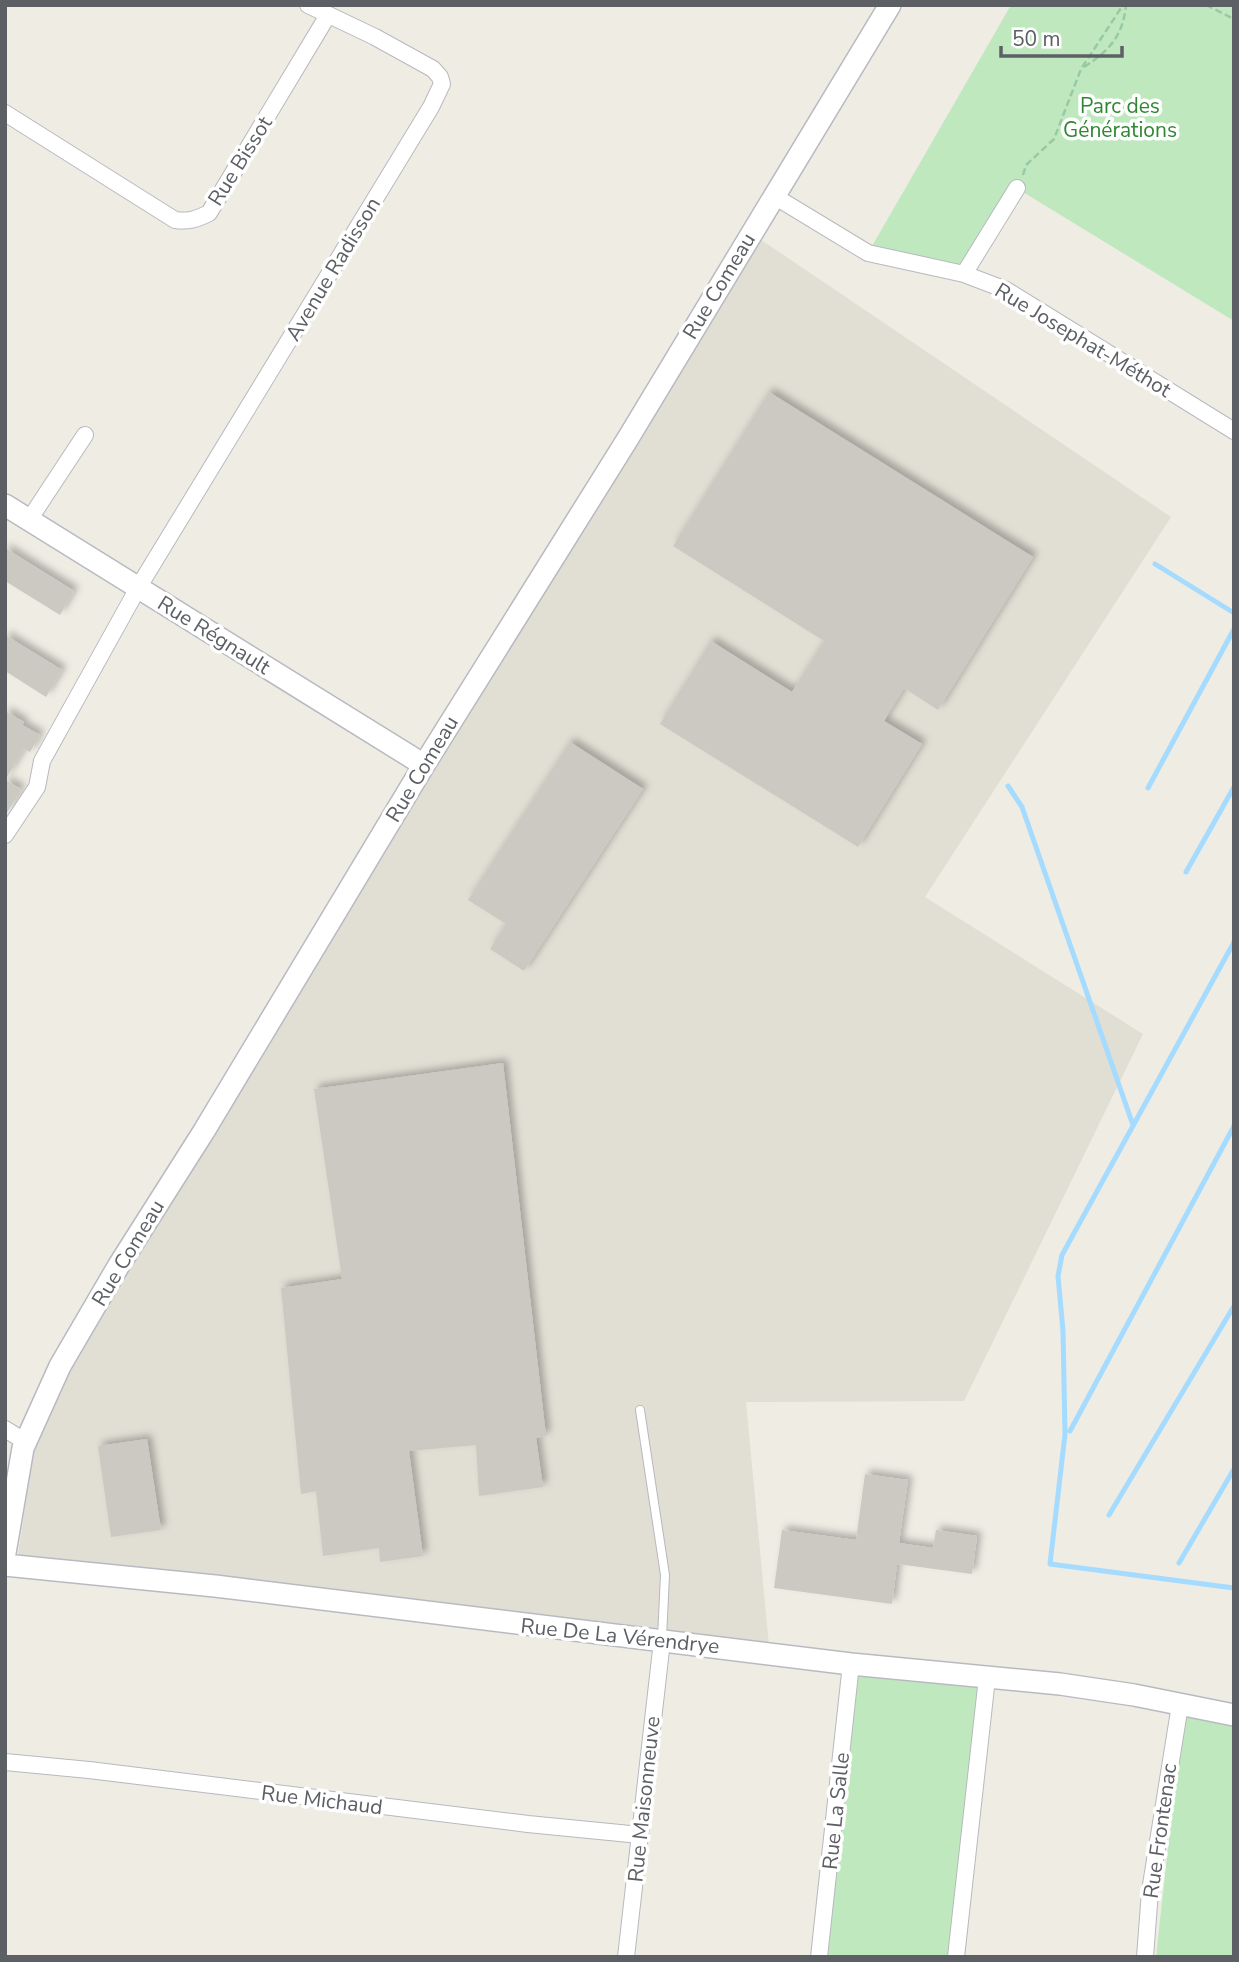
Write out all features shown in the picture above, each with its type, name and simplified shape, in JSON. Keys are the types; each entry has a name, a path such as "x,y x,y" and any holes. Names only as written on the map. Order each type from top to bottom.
{"street":[{"name":"Avenue Radisson","path":"138,588 431,107 442,84 433,69 308,5"},
{"name":"Rue Comeau","path":"5,1553 23,1448 60,1366 119,1265 204,1131 424,765 627,440 890,5"},
{"name":"Rue Bissot","path":"5,113 175,220 186,222 209,213 328,15"},
{"path":"964,274 1017,188"},
{"name":"Rue Josephat-Méthot","path":"774,196 868,253 964,274 1006,290 1234,431"},
{"path":"29,520 85,435"},
{"name":"Rue Régnault","path":"5,505 424,765"},
{"path":"5,835 37,787 42,761 138,588"},
{"path":"5,1429 26,1442"},
{"name":"Rue De La Vérendrye","path":"5,1565 215,1587 851,1664 1059,1684 1234,1715"},
{"name":"Rue Maisonneuve","path":"626,1957 662,1641"},
{"name":"Rue La Salle","path":"819,1957 851,1664"},
{"path":"956,1957 987,1678"},
{"name":"Rue Frontenac","path":"1145,1957 1150,1891 1180,1705"},
{"name":"Rue Michaud","path":"5,1762 640,1835"}],"lane":[{"path":"640,1410 665,1575 662,1641"}],"path":[{"path":"1017,188 1026,166 1054,139 1081,69 1124,5"},
{"path":"1081,69 1116,40 1124,20 1124,5"},
{"path":"1206,5 1234,19"}],"shaded area":[{"path":"757,237 1171,517 925,897 1143,1034 964,1401 746,1402 769,1646 18,1555 34,1448 69,1368"}],"green space":[{"name":"Parc des Générations","path":"1011,5 1234,5 1234,321 1018,189 964,274 868,253"},
{"path":"856,1665 992,1680 965,1957 828,1957"},
{"path":"1184,1700 1234,1711 1234,1957 1156,1957"}],"building":[{"path":"769,392 1033,557 938,710 904,688 884,721 922,744 858,847 660,724 711,641 792,692 824,641 673,546"},
{"path":"5,548 74,591 60,615 5,581"},
{"path":"5,635 62,670 46,697 5,671"},
{"path":"5,711 40,735 30,752 24,749 5,780"},
{"path":"570,742 643,789 524,971 490,949 506,924 468,900"},
{"path":"5,780 21,789 5,816"},
{"path":"503,1063 546,1436 536,1438 543,1487 479,1496 476,1445 409,1451 423,1556 380,1562 379,1548 323,1556 316,1491 301,1494 281,1288 342,1279 314,1089"},
{"path":"147,1439 161,1530 111,1537 98,1446"},
{"path":"865,1474 908,1480 899,1543 933,1548 936,1530 977,1536 972,1574 897,1564 892,1604 774,1588 782,1530 856,1540"}],"waterway":[{"path":"1155,564 1234,613"},
{"path":"1148,788 1234,629"},
{"path":"1008,786 1022,807 1133,1125"},
{"path":"1186,872 1234,787"},
{"path":"1234,942 1062,1255 1058,1276 1063,1331 1065,1434 1050,1564 1234,1588"},
{"path":"1070,1431 1234,1126"},
{"path":"1109,1515 1234,1306"},
{"path":"1179,1563 1234,1469"}]}
